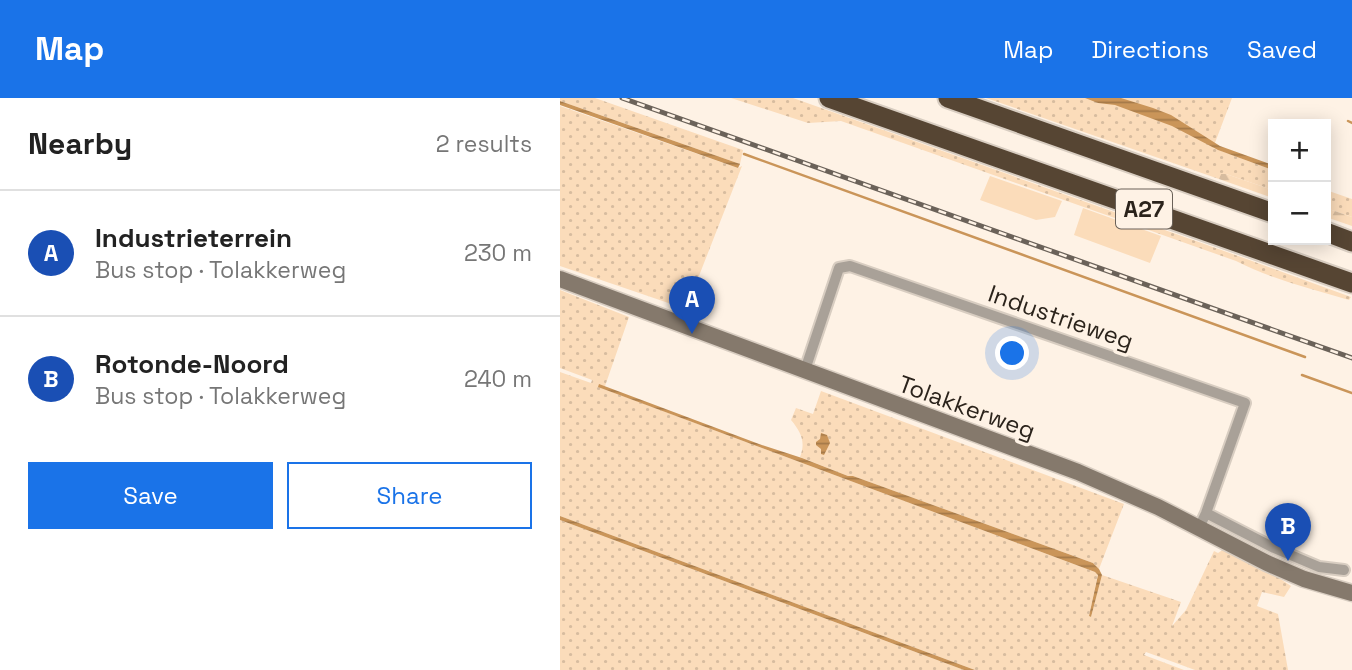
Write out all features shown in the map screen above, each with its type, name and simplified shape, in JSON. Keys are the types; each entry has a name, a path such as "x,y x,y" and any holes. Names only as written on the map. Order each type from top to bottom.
{"highway":[{"name":"A27","path":"829,98 1352,283"},
{"name":"A27","path":"948,98 1268,211"},
{"path":"1331,234 1352,242"}],"main road":[{"name":"Tolakkerweg","path":"560,279 1077,472 1148,503 1203,520 1267,563 1304,579 1352,593"}],"street":[{"name":"Industrieweg","path":"805,370 839,268 850,266 1245,403 1203,520"},
{"path":"1203,520 1319,567 1344,570"}],"green space":[{"path":"560,98 595,98 743,150 740,164 560,101"},
{"path":"731,98 793,98 1351,297 1349,300 1277,278 1236,261 841,121 808,123"},
{"path":"986,98 1232,98 1213,148 1268,168 1268,188 1226,174 1222,174 1219,179"},
{"path":"560,106 738,168 742,166 686,309 560,266"},
{"path":"1221,174 1226,174 1268,188 1268,196 1219,179"},
{"path":"990,176 1062,201 1055,217 1036,220 980,200"},
{"path":"1331,192 1352,199 1352,217 1331,210"},
{"path":"1083,208 1161,236 1150,263 1074,235"},
{"path":"1331,210 1352,217 1352,226 1331,219"},
{"path":"560,290 629,317 604,389 1095,572 1098,574 1089,616 1091,617 1102,575 1181,602 1172,626 1186,610 1214,551 1218,553 1224,549 1270,572 1291,586 1284,597 1262,592 1257,606 1278,614 1288,670 1195,670 1146,652 1144,655 1184,670 975,670 560,516 560,372 591,383 592,380 560,368"},
{"path":"821,391 1124,504 1099,569 1093,563 800,457 802,437 791,420 796,408 813,414"},
{"path":"560,520 964,670 560,670"}],"shaded area":[{"path":"1085,98 1121,98 1153,108 1171,115 1220,146 1268,163 1268,168 1218,150 1172,126 1115,105"},
{"path":"560,101 740,164 738,168 560,105"},
{"path":"599,384 1093,563 1102,575 1091,617 1089,616 1098,575 1095,572 598,387"},
{"path":"821,433 827,435 830,443 824,455 816,445"},
{"path":"560,516 975,670 964,670 560,520"}],"waterway":[{"path":"1348,121 1352,123"},
{"path":"744,154 1305,357"},
{"path":"1302,375 1352,393"}],"railway":[{"path":"622,98 1352,358"}],"place":[{"name":"Industrieterrein","path":"692,334"},
{"name":"Rotonde-Noord","path":"1288,561"}]}
